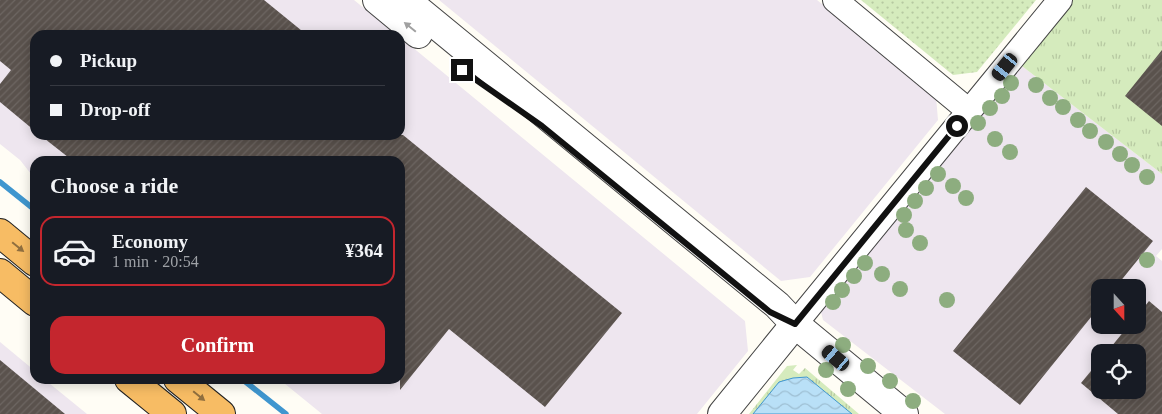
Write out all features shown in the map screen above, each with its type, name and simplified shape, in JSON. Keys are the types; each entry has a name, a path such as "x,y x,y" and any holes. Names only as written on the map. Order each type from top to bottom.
{"highway":[{"path":"0,233 30,258"},
{"path":"0,273 30,298"},
{"path":"135,384 172,414"},
{"path":"184,384 221,414"}],"street":[{"path":"377,0 462,70 542,126 770,312 795,324"},
{"path":"406,0 777,305 795,324 904,414"},
{"path":"835,0 970,111"},
{"path":"722,414 1060,0"}],"shaded area":[{"path":"0,0 354,0 391,30 30,30 30,140 405,140 405,41 745,321 748,351 697,414 322,414 285,384 405,384 405,156 30,156 30,173 20,160 0,144"},
{"path":"439,0 817,0 936,97 938,120 810,277 781,281"},
{"path":"1018,63 1162,174 1162,249 1156,256 1162,261 1162,414 945,414 823,320 820,308"},
{"path":"0,342 30,367 30,384 50,384 87,414 0,414"}],"green space":[{"path":"861,0 1036,0 977,72 953,75"},
{"path":"1069,0 1162,0 1162,174 1018,63"},
{"path":"797,365 793,370 799,374 805,368 859,414 749,414 787,366"}],"water":[{"path":"807,377 852,414 753,414 779,382"}],"building":[{"path":"0,0 264,0 301,30 30,30 30,127 0,102 0,84 11,70 0,61"},
{"path":"1162,50 1162,126 1125,96"},
{"path":"405,137 622,313 545,407 449,329 405,384 405,156 67,156 46,140 405,140"},
{"path":"1086,187 1153,241 1122,279 1091,279 1091,317 1020,405 953,351"},
{"path":"1149,301 1162,312 1162,414 1118,414 1100,399 1146,399 1146,344 1114,344 1122,334 1146,334 1146,305"},
{"path":"0,360 65,414 0,414"},
{"path":"1091,371 1091,391 1081,383"}],"waterway":[{"path":"0,182 30,206"},
{"path":"248,384 286,414"}],"route":[{"path":"462,70 542,126 770,312 795,324 957,126"}]}
